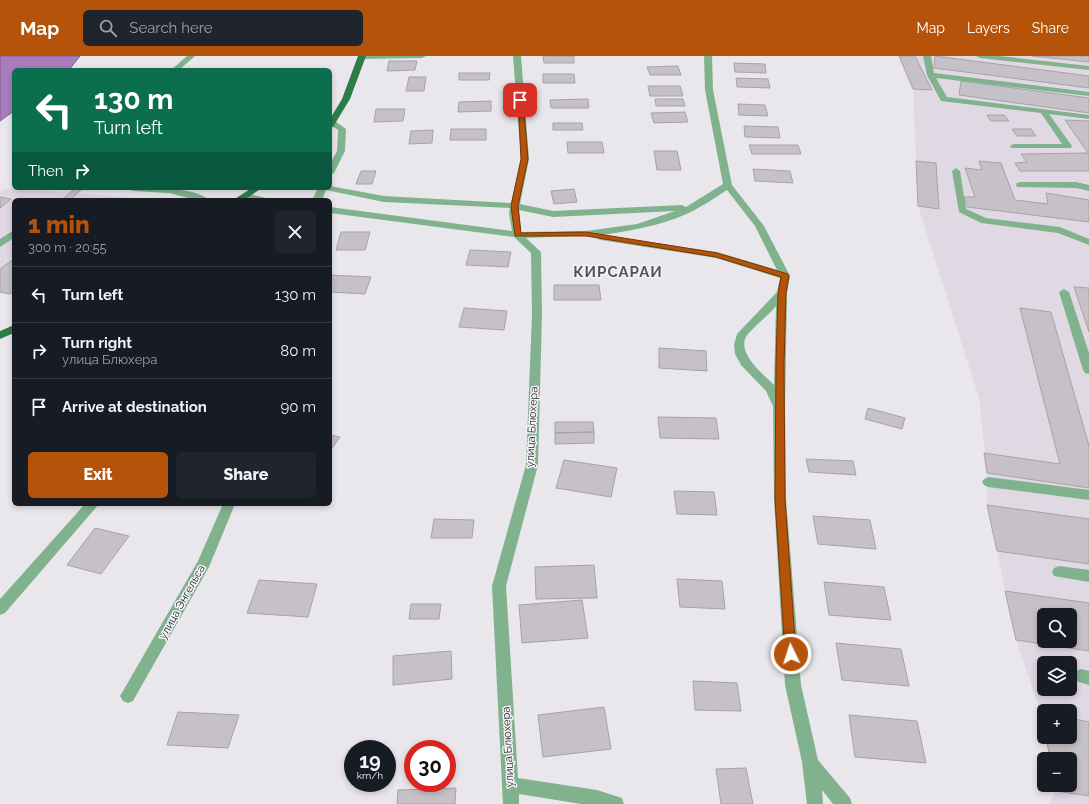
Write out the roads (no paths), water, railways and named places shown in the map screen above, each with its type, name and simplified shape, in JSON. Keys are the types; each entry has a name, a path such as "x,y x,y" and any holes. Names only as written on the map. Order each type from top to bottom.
{"main road":[{"path":"332,122 346,99 362,57"},
{"path":"241,198 255,190"},
{"path":"0,336 12,329"}],"street":[{"path":"177,68 191,56"},
{"path":"362,57 422,56"},
{"path":"517,56 525,159 515,206 517,235"},
{"path":"708,56 709,90 728,185 759,226 786,276 782,293 779,407 780,499 793,684 810,762 815,804"},
{"path":"927,56 931,75 944,99 1089,117"},
{"path":"980,56 1089,68"},
{"path":"931,75 1089,94"},
{"path":"1014,146 1068,146 1043,111"},
{"path":"332,124 342,129 341,151 332,169"},
{"path":"956,171 962,210 984,221 1060,230 1089,242"},
{"path":"332,210 517,235 586,234 638,227 694,207 728,185"},
{"path":"1020,185 1076,185 1089,188"},
{"path":"332,189 384,199 515,206 553,214 694,207"},
{"path":"166,190 199,198"},
{"path":"586,234 717,255 786,276"},
{"path":"0,244 12,235"},
{"name":"улица Блюхера","path":"511,804 499,586 532,465 537,314 536,252 517,235"},
{"path":"1064,292 1089,370"},
{"path":"779,407 771,389 746,362 741,354 739,345 741,336 782,293"},
{"path":"988,482 1089,495"},
{"path":"0,609 91,506"},
{"name":"улица Энгельса","path":"128,696 204,563 228,506"},
{"path":"1059,572 1089,576"},
{"path":"810,762 844,804"},
{"path":"510,785 597,798 616,804"}],"district":[{"name":"КИРСАРАИ","path":"618,272"}]}
